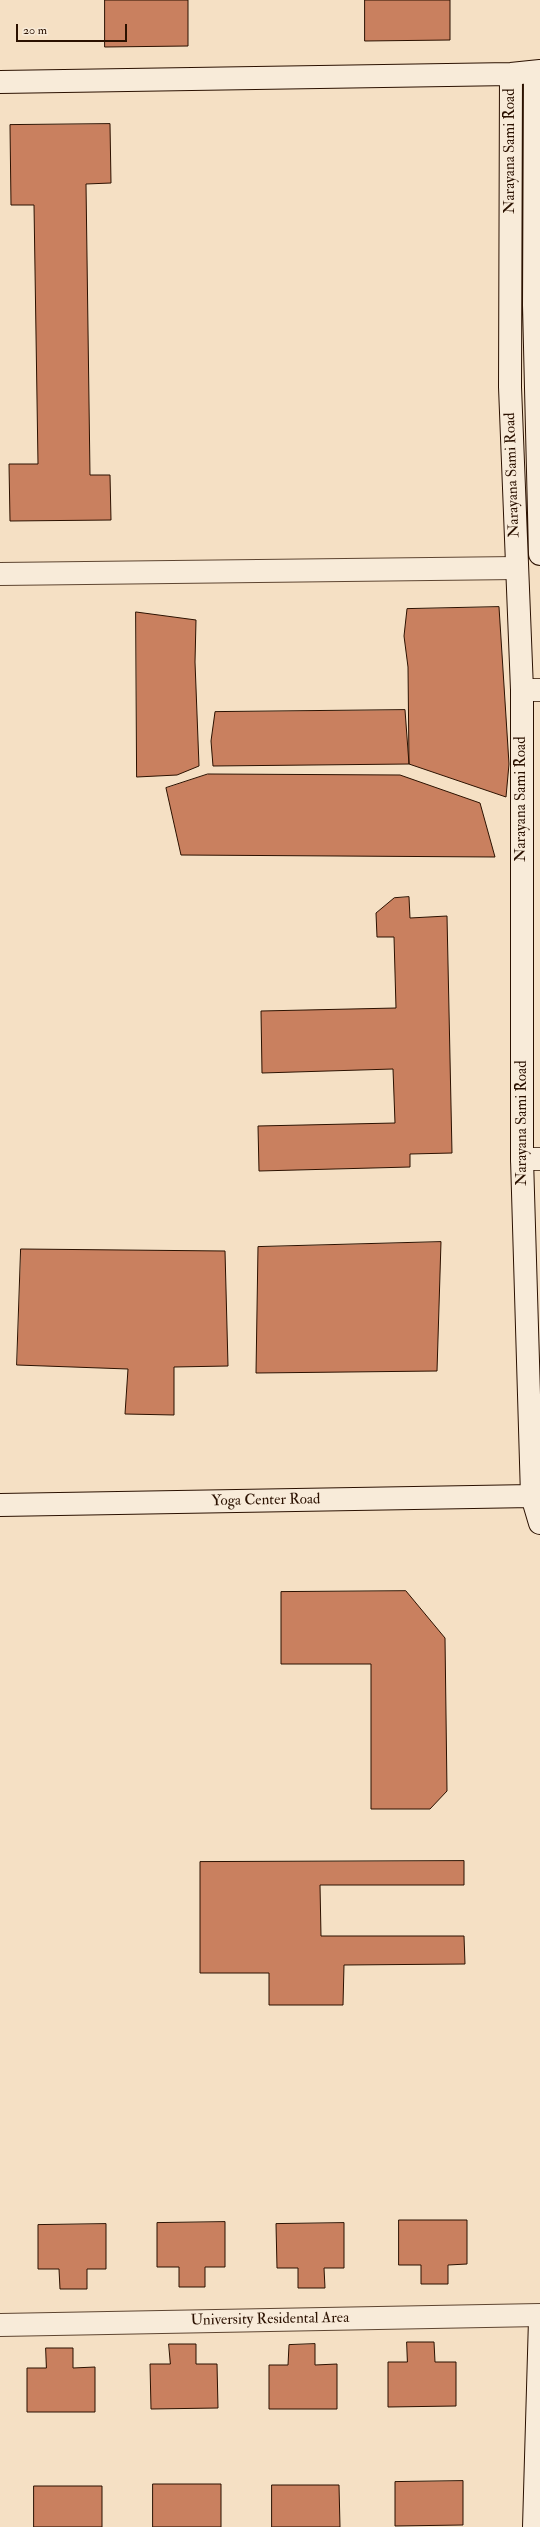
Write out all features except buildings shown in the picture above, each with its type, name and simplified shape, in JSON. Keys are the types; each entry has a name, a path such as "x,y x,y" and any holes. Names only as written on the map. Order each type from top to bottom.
{"street":[{"path":"0,82 511,74 537,72"},
{"name":"Narayana Sami Road","path":"537,72 534,306 540,554"},
{"name":"Narayana Sami Road","path":"511,74 510,387 517,568 531,690 532,1496 540,1523"},
{"path":"0,574 517,568"},
{"name":"Yoga Center Road","path":"0,1505 532,1496"},
{"name":"University Residental Area","path":"0,2325 540,2315"},
{"path":"534,2527 540,2319"}]}
